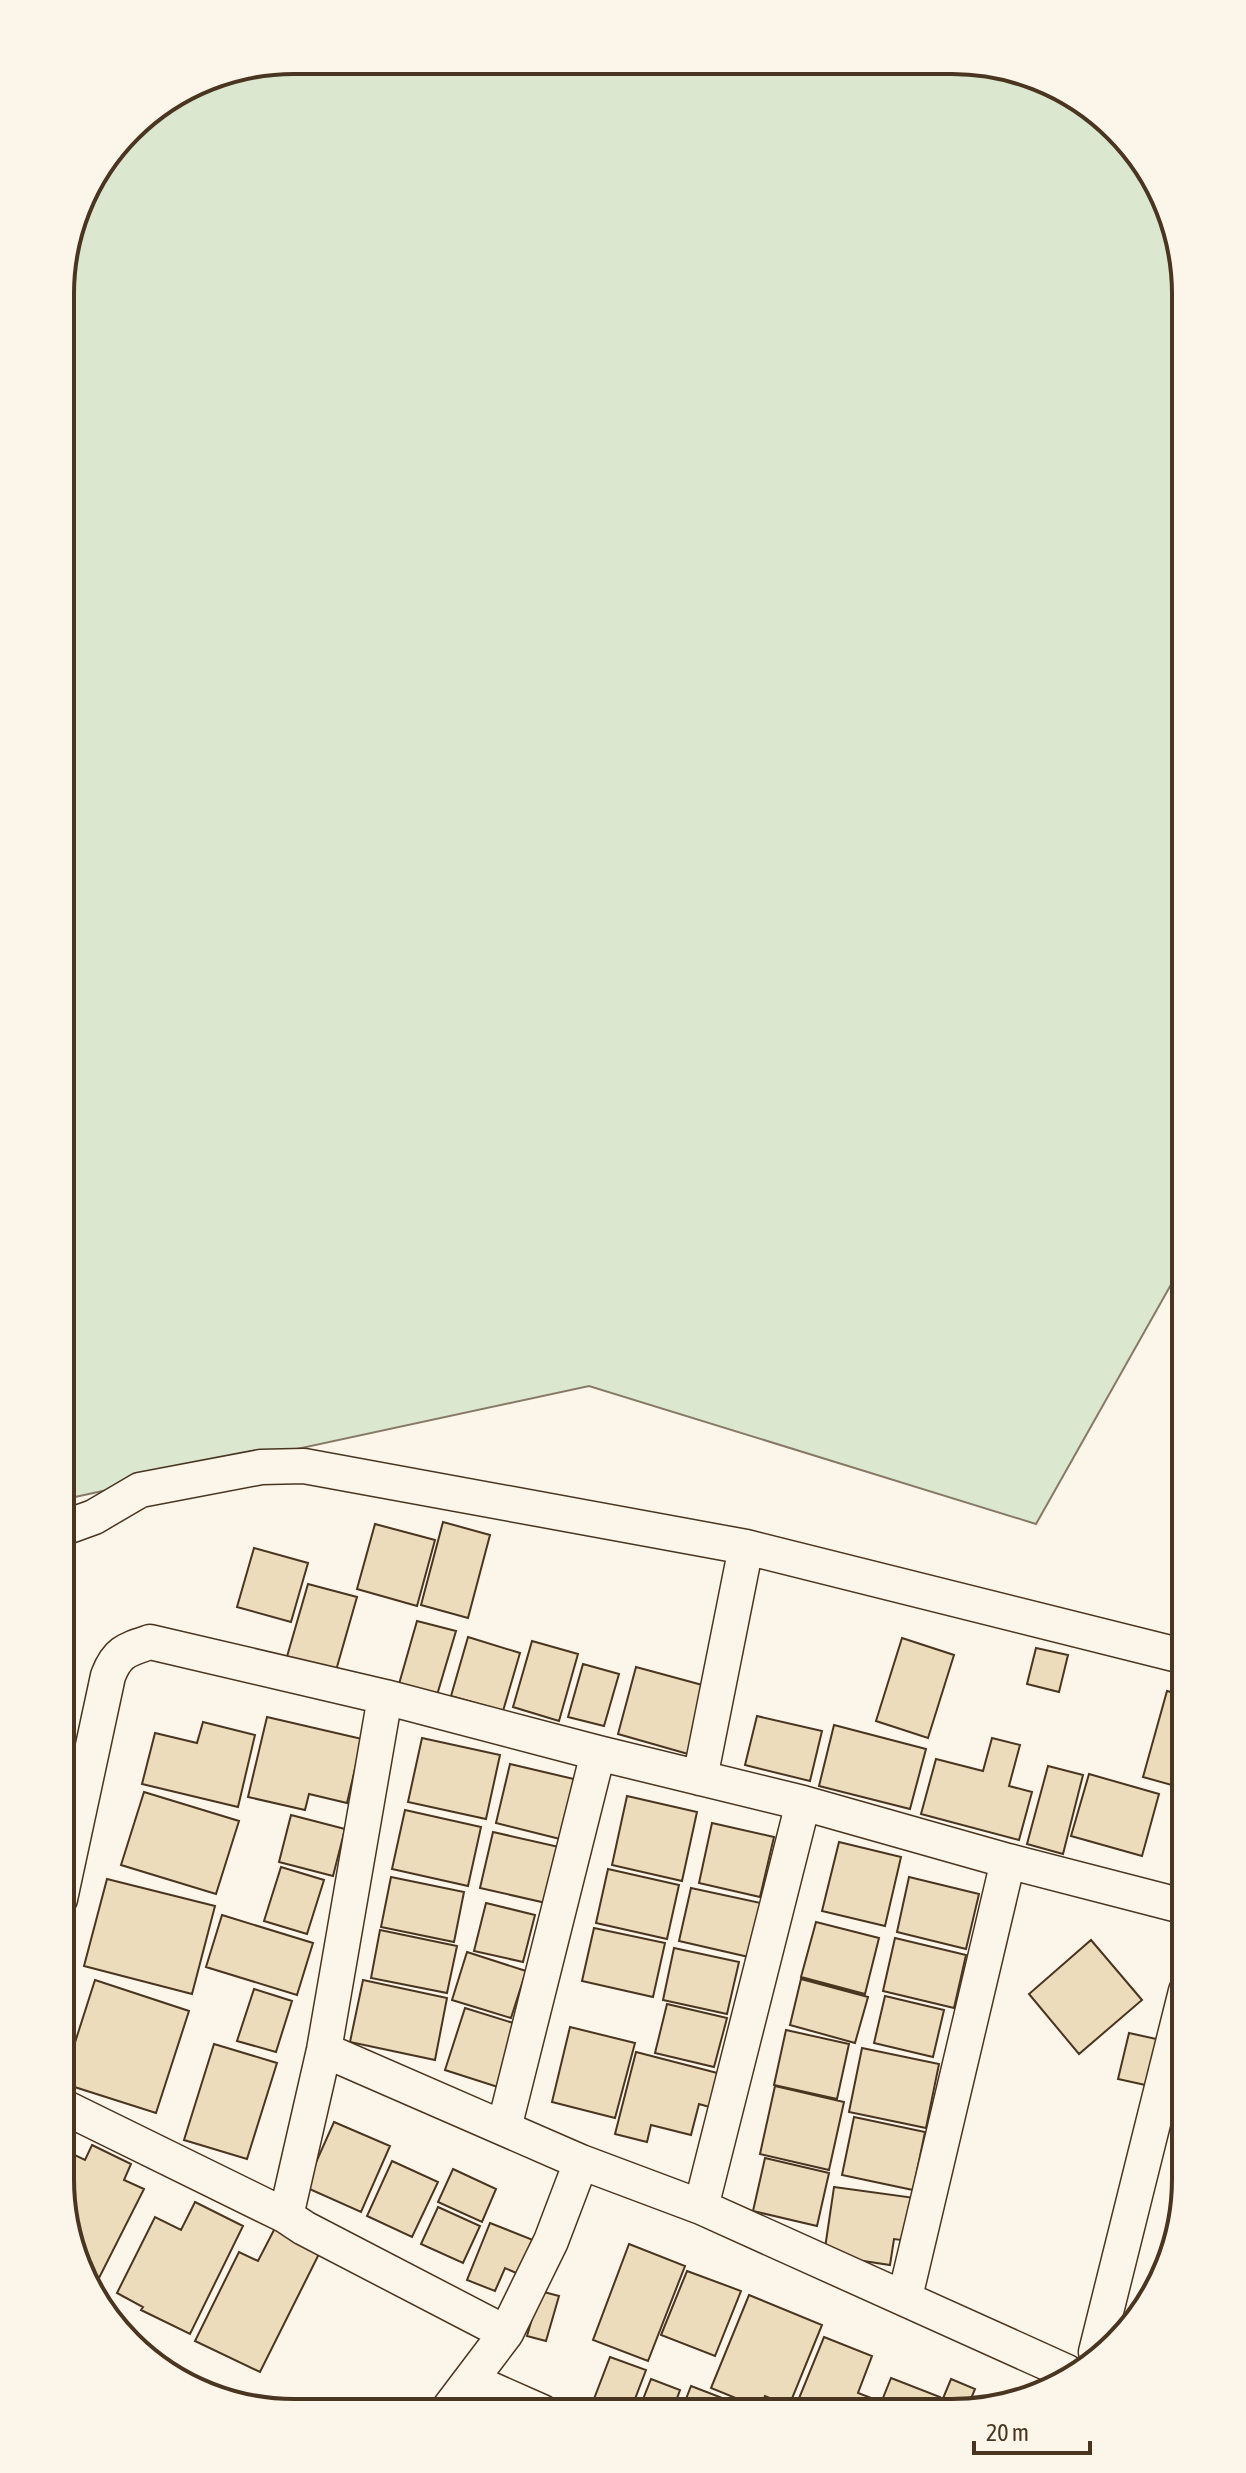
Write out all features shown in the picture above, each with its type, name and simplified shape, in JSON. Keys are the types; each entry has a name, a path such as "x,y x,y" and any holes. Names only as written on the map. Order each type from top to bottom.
{"street":[{"path":"74,1524 94,1517 140,1490 261,1467 304,1466 746,1547 1172,1654"},
{"path":"700,1778 746,1547"},
{"path":"74,1834 114,1659 150,1642 385,1697 803,1803 1172,1903"},
{"path":"286,2216 324,2050 385,1697"},
{"path":"504,2128 598,1753"},
{"path":"701,2207 803,1803"},
{"path":"905,2297 1008,1861"},
{"path":"1098,2344 1172,2047"},
{"path":"324,2050 581,2162 701,2207 1062,2370"},
{"path":"74,2112 286,2216 506,2333"},
{"path":"457,2399 506,2333 551,2241 581,2162"},
{"path":"472,2381 513,2399"}],"green space":[{"path":"279,74 967,74 1023,86 1074,111 1118,149 1149,196 1168,251 1172,279 1172,1283 1036,1524 589,1386 74,1497 74,279 81,237 103,184 128,149 149,128 184,103 251,78"}],"building":[{"path":"443,1522 490,1535 468,1618 421,1605"},
{"path":"375,1524 435,1540 417,1606 357,1589"},
{"path":"254,1548 308,1563 291,1622 237,1607"},
{"path":"308,1584 357,1597 335,1674 286,1660"},
{"path":"417,1621 456,1631 437,1695 399,1684"},
{"path":"468,1637 520,1653 503,1711 451,1696"},
{"path":"902,1638 954,1655 928,1738 876,1721"},
{"path":"532,1641 578,1654 559,1721 513,1707"},
{"path":"1036,1648 1068,1655 1059,1692 1027,1684"},
{"path":"583,1664 619,1674 604,1726 568,1717"},
{"path":"636,1667 706,1686 688,1754 618,1734"},
{"path":"1167,1691 1172,1692 1172,1785 1143,1777"},
{"path":"757,1716 822,1731 810,1781 745,1765"},
{"path":"267,1717 362,1739 347,1803 309,1794 305,1810 248,1797"},
{"path":"203,1722 255,1735 238,1807 142,1784 155,1733 197,1743"},
{"path":"834,1725 926,1749 910,1809 819,1786"},
{"path":"422,1738 500,1755 486,1819 408,1802"},
{"path":"992,1738 1020,1745 1009,1786 1032,1792 1019,1840 921,1814 936,1759 983,1771"},
{"path":"510,1764 578,1780 564,1840 496,1823"},
{"path":"1048,1766 1083,1775 1063,1854 1027,1844"},
{"path":"1089,1774 1159,1794 1142,1856 1071,1836"},
{"path":"144,1792 239,1821 216,1894 121,1865"},
{"path":"627,1796 697,1812 682,1881 612,1865"},
{"path":"405,1810 481,1827 468,1886 392,1869"},
{"path":"291,1815 345,1829 333,1876 279,1862"},
{"path":"712,1823 774,1837 760,1897 699,1883"},
{"path":"493,1832 559,1847 546,1903 480,1888"},
{"path":"839,1842 901,1857 885,1926 822,1911"},
{"path":"281,1867 324,1880 307,1934 264,1921"},
{"path":"608,1869 679,1885 667,1939 596,1923"},
{"path":"391,1877 464,1892 454,1942 381,1927"},
{"path":"909,1877 979,1894 966,1949 897,1932"},
{"path":"107,1879 215,1906 192,1994 84,1966"},
{"path":"691,1888 765,1904 753,1958 679,1941"},
{"path":"486,1903 535,1915 523,1962 474,1951"},
{"path":"222,1915 313,1943 297,1995 206,1967"},
{"path":"816,1922 879,1938 865,1994 801,1977"},
{"path":"594,1928 665,1943 653,1997 582,1981"},
{"path":"380,1930 457,1946 447,1993 371,1978"},
{"path":"895,1938 966,1955 954,2008 883,1991"},
{"path":"1091,1940 1142,2000 1079,2054 1029,1994"},
{"path":"674,1948 739,1962 727,2014 663,2000"},
{"path":"467,1952 526,1971 511,2018 452,2000"},
{"path":"801,1979 868,1997 855,2043 790,2025"},
{"path":"95,1980 189,2011 156,2113 74,2087 74,2046"},
{"path":"363,1980 447,1998 435,2060 350,2042"},
{"path":"254,1989 292,2001 276,2052 237,2041"},
{"path":"885,1996 944,2010 933,2057 874,2043"},
{"path":"667,2004 727,2018 714,2067 655,2053"},
{"path":"465,2008 523,2026 504,2089 445,2070"},
{"path":"570,2027 635,2043 615,2118 552,2102"},
{"path":"786,2030 849,2044 837,2099 774,2085"},
{"path":"1129,2033 1161,2040 1150,2086 1118,2079"},
{"path":"214,2044 277,2063 247,2159 184,2140"},
{"path":"862,2048 939,2064 926,2128 849,2112"},
{"path":"636,2052 729,2076 720,2110 699,2104 691,2135 651,2125 647,2142 615,2134"},
{"path":"775,2086 844,2102 829,2170 760,2154"},
{"path":"854,2117 925,2132 913,2190 842,2175"},
{"path":"334,2122 390,2146 361,2212 305,2187"},
{"path":"92,2145 131,2164 124,2180 144,2189 98,2279 78,2222 74,2194 74,2155 85,2160"},
{"path":"765,2158 829,2173 817,2226 753,2211"},
{"path":"392,2161 438,2182 412,2237 367,2216"},
{"path":"453,2169 496,2189 482,2222 438,2202"},
{"path":"834,2187 915,2198 909,2241 894,2239 890,2265 824,2255"},
{"path":"195,2202 243,2226 190,2334 141,2310 143,2307 117,2293 155,2217 181,2230"},
{"path":"438,2207 480,2226 463,2263 421,2244"},
{"path":"490,2223 538,2242 523,2276 505,2268 495,2291 467,2280"},
{"path":"275,2228 321,2250 260,2372 195,2341 239,2252 258,2261"},
{"path":"629,2244 685,2266 648,2361 593,2340"},
{"path":"687,2271 741,2291 715,2356 661,2335"},
{"path":"540,2291 559,2296 546,2341 527,2336"},
{"path":"749,2295 822,2325 792,2399 765,2396 764,2399 738,2399 711,2388"},
{"path":"824,2337 872,2356 858,2393 874,2399 799,2399"},
{"path":"610,2357 646,2370 635,2399 594,2399"},
{"path":"891,2378 940,2397 939,2399 883,2399"},
{"path":"651,2379 680,2390 677,2399 643,2399"},
{"path":"951,2379 975,2389 971,2398 943,2399"},
{"path":"691,2386 725,2399 686,2399"}]}
